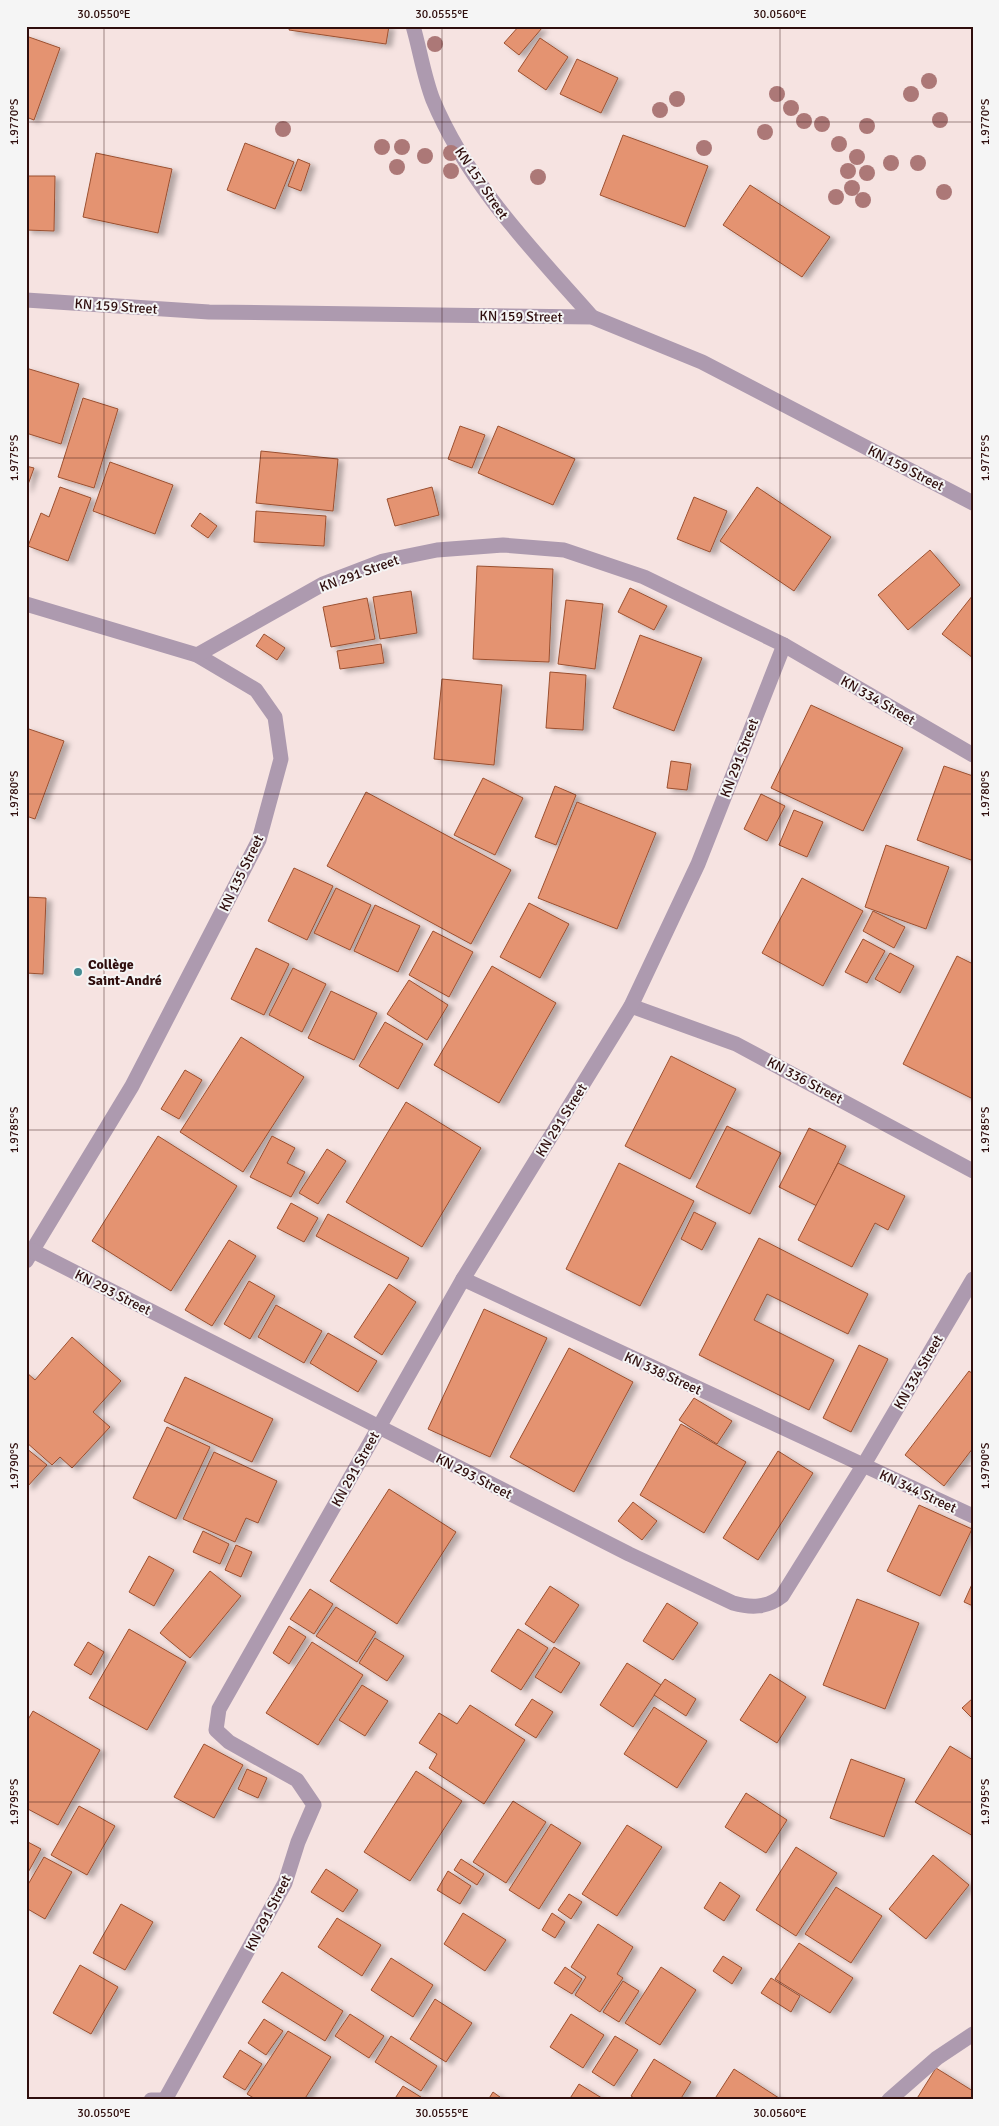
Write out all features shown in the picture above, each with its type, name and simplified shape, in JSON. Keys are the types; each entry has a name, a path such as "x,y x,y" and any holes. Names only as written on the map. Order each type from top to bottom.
{"street":[{"name":"KN 157 Street","path":"413,26 433,99 464,161 512,227 592,317"},
{"name":"KN 159 Street","path":"26,300 209,312 592,317 702,362 973,503"},
{"name":"KN 291 Street","path":"167,2099 285,1884 298,1842 314,1805 297,1780 229,1742 216,1730 219,1710 463,1280 631,1006 698,864 784,644 644,577 564,550 503,545 438,550 383,561 323,584 198,655"},
{"name":"KN 135 Street","path":"26,604 198,655 256,690 275,717 281,759 259,840 132,1086 29,1256"},
{"name":"KN 334 Street","path":"784,644 973,755"},
{"name":"KN 336 Street","path":"631,1006 736,1044 973,1170"},
{"name":"KN 293 Street","path":"29,1256 378,1427 630,1554 733,1603 748,1607 766,1605 775,1602 782,1596 863,1466"},
{"name":"KN 334 Street","path":"863,1466 973,1279"},
{"name":"KN 338 Street","path":"463,1280 863,1466"},
{"name":"KN 344 Street","path":"863,1466 973,1516"},
{"path":"889,2100 937,2058 973,2034"},
{"path":"150,2100 167,2099"}],"building":[{"path":"290,26 389,26 386,44 289,30"},
{"path":"519,26 542,28 519,55 504,43"},
{"path":"26,36 60,48 34,120 26,117"},
{"path":"540,38 568,57 546,90 518,71"},
{"path":"577,59 618,78 601,113 560,94"},
{"path":"623,135 708,166 685,227 600,195"},
{"path":"245,143 294,162 275,209 227,190"},
{"path":"96,153 172,169 158,233 83,217"},
{"path":"298,159 310,164 301,191 288,186"},
{"path":"26,176 55,176 54,231 26,230"},
{"path":"750,185 830,237 802,277 723,225"},
{"path":"26,368 79,384 61,444 26,433"},
{"path":"83,398 118,409 94,488 58,477"},
{"path":"460,426 485,435 472,468 448,459"},
{"path":"498,426 575,459 553,505 478,473"},
{"path":"261,451 338,459 333,511 256,503"},
{"path":"110,462 173,485 155,534 93,511"},
{"path":"26,466 34,468 26,490"},
{"path":"60,487 91,498 68,561 28,546 41,513 49,517"},
{"path":"432,487 439,515 395,526 387,499"},
{"path":"757,487 831,537 794,591 720,541"},
{"path":"694,497 727,511 710,552 677,539"},
{"path":"256,511 326,516 324,546 254,542"},
{"path":"200,513 217,526 208,538 191,526"},
{"path":"930,550 960,585 908,630 878,595"},
{"path":"477,566 553,569 549,662 473,659"},
{"path":"630,588 667,606 654,630 618,612"},
{"path":"411,591 417,633 380,639 373,597"},
{"path":"973,595 973,658 942,634"},
{"path":"367,598 375,639 331,647 323,607"},
{"path":"566,600 603,604 595,669 558,664"},
{"path":"264,634 285,648 277,660 256,646"},
{"path":"640,635 702,658 674,731 613,708"},
{"path":"381,644 384,663 340,669 337,651"},
{"path":"550,672 586,675 583,730 546,728"},
{"path":"442,679 502,685 494,765 434,759"},
{"path":"811,705 903,748 863,831 771,788"},
{"path":"26,728 64,741 35,819 26,816"},
{"path":"671,761 691,764 687,790 667,788"},
{"path":"944,766 973,776 973,854 971,860 917,840"},
{"path":"483,778 523,798 495,855 454,835"},
{"path":"555,786 576,795 556,845 535,837"},
{"path":"366,792 511,870 471,944 327,866"},
{"path":"761,794 785,806 767,841 744,829"},
{"path":"577,802 656,833 617,929 538,898"},
{"path":"794,810 823,822 807,857 779,845"},
{"path":"886,845 949,867 926,929 865,907"},
{"path":"294,868 333,886 307,940 268,921"},
{"path":"802,878 863,911 823,986 762,953"},
{"path":"336,888 371,905 350,950 314,933"},
{"path":"26,897 46,898 43,974 26,973"},
{"path":"529,903 569,924 540,978 500,957"},
{"path":"375,905 420,926 398,972 354,951"},
{"path":"873,911 905,927 894,948 863,931"},
{"path":"433,931 473,952 449,997 409,975"},
{"path":"863,939 885,951 867,983 845,972"},
{"path":"256,948 289,964 264,1015 231,999"},
{"path":"890,953 914,966 900,993 875,979"},
{"path":"957,956 973,964 973,1099 903,1064"},
{"path":"492,966 556,1003 499,1103 434,1065"},
{"path":"293,968 326,984 302,1032 269,1015"},
{"path":"409,980 448,1005 427,1040 387,1014"},
{"path":"331,991 377,1013 354,1060 308,1038"},
{"path":"385,1022 423,1044 398,1089 359,1066"},
{"path":"241,1037 304,1077 243,1172 180,1132"},
{"path":"671,1056 736,1089 690,1179 625,1146"},
{"path":"185,1070 202,1080 179,1119 161,1109"},
{"path":"406,1102 481,1148 422,1247 346,1202"},
{"path":"727,1126 781,1153 750,1214 696,1187"},
{"path":"809,1128 846,1146 817,1206 779,1187"},
{"path":"158,1136 237,1186 171,1291 92,1241"},
{"path":"272,1136 295,1148 287,1163 305,1172 291,1197 250,1177"},
{"path":"327,1149 346,1161 318,1204 299,1193"},
{"path":"619,1163 694,1201 640,1306 566,1269"},
{"path":"838,1163 905,1196 888,1230 875,1223 852,1267 798,1240"},
{"path":"291,1203 318,1218 304,1242 277,1228"},
{"path":"694,1212 716,1223 702,1250 681,1239"},
{"path":"328,1214 409,1258 397,1279 316,1236"},
{"path":"759,1238 868,1294 848,1334 767,1294 754,1320 834,1360 809,1410 699,1355"},
{"path":"229,1240 256,1256 212,1326 185,1310"},
{"path":"249,1281 275,1296 250,1339 224,1324"},
{"path":"389,1284 416,1302 382,1355 354,1337"},
{"path":"276,1305 322,1331 304,1363 258,1337"},
{"path":"484,1309 547,1338 490,1457 428,1429"},
{"path":"328,1333 377,1361 358,1392 310,1363"},
{"path":"72,1337 121,1381 93,1412 110,1427 72,1468 60,1457 52,1465 26,1442 26,1372 35,1380"},
{"path":"859,1345 888,1359 851,1432 823,1418"},
{"path":"569,1348 633,1382 574,1492 510,1457"},
{"path":"969,1371 973,1374 973,1448 944,1486 905,1455"},
{"path":"185,1377 273,1419 252,1462 164,1421"},
{"path":"694,1398 732,1421 717,1444 679,1420"},
{"path":"681,1424 746,1462 704,1533 640,1495"},
{"path":"167,1427 210,1447 176,1519 133,1498"},
{"path":"26,1448 47,1465 27,1487 26,1486"},
{"path":"778,1451 813,1473 758,1560 723,1538"},
{"path":"214,1452 277,1481 258,1523 246,1518 235,1542 183,1519"},
{"path":"389,1489 456,1532 397,1624 330,1581"},
{"path":"633,1502 657,1521 642,1540 618,1521"},
{"path":"919,1505 972,1529 940,1596 887,1571"},
{"path":"203,1531 229,1544 220,1564 193,1552"},
{"path":"236,1545 252,1552 241,1577 225,1570"},
{"path":"149,1556 174,1570 154,1606 129,1592"},
{"path":"210,1571 241,1596 190,1658 160,1633"},
{"path":"973,1582 973,1606 964,1602"},
{"path":"550,1586 579,1605 554,1643 525,1624"},
{"path":"310,1589 333,1604 314,1634 290,1619"},
{"path":"857,1599 919,1623 885,1709 823,1685"},
{"path":"667,1603 698,1623 673,1660 643,1641"},
{"path":"336,1607 376,1632 357,1662 316,1636"},
{"path":"289,1626 306,1637 289,1664 273,1653"},
{"path":"129,1629 186,1662 147,1730 89,1698"},
{"path":"518,1629 548,1648 521,1690 491,1671"},
{"path":"375,1638 404,1656 387,1681 359,1663"},
{"path":"88,1642 104,1652 91,1675 74,1665"},
{"path":"312,1642 363,1675 318,1745 266,1713"},
{"path":"554,1647 580,1663 561,1693 535,1677"},
{"path":"627,1663 661,1685 633,1727 600,1705"},
{"path":"770,1674 806,1697 777,1743 740,1720"},
{"path":"665,1679 696,1699 686,1716 654,1695"},
{"path":"362,1685 388,1701 365,1736 339,1720"},
{"path":"973,1698 973,1719 962,1708"},
{"path":"532,1699 553,1712 536,1738 515,1725"},
{"path":"470,1705 525,1740 484,1804 429,1768 437,1754 419,1743 439,1713 457,1724"},
{"path":"654,1707 707,1741 677,1788 624,1754"},
{"path":"33,1711 100,1750 58,1825 26,1808 26,1723"},
{"path":"204,1744 243,1765 214,1818 174,1797"},
{"path":"950,1746 973,1760 973,1836 915,1802"},
{"path":"851,1759 905,1779 884,1837 830,1818"},
{"path":"247,1769 267,1778 258,1798 238,1789"},
{"path":"416,1771 462,1801 410,1881 364,1852"},
{"path":"746,1793 787,1820 766,1853 725,1827"},
{"path":"513,1801 546,1822 506,1883 473,1862"},
{"path":"79,1806 115,1826 87,1875 51,1855"},
{"path":"551,1824 581,1843 539,1909 509,1890"},
{"path":"627,1825 662,1847 617,1916 582,1894"},
{"path":"26,1841 41,1849 26,1876"},
{"path":"796,1847 837,1873 796,1936 756,1910"},
{"path":"933,1855 969,1885 926,1939 889,1909"},
{"path":"44,1857 72,1872 45,1919 26,1908 26,1888"},
{"path":"461,1859 484,1874 477,1885 454,1870"},
{"path":"326,1869 358,1890 343,1912 311,1892"},
{"path":"448,1871 471,1886 460,1904 437,1890"},
{"path":"720,1882 740,1896 724,1921 704,1908"},
{"path":"836,1887 882,1916 851,1963 805,1934"},
{"path":"569,1894 582,1902 571,1919 558,1910"},
{"path":"121,1904 153,1922 125,1970 93,1953"},
{"path":"463,1913 506,1940 485,1971 444,1944"},
{"path":"552,1913 565,1922 555,1938 542,1930"},
{"path":"337,1918 381,1945 362,1976 318,1947"},
{"path":"598,1924 633,1947 617,1974 623,1978 600,2012 575,1995 586,1977 571,1967"},
{"path":"799,1943 853,1978 830,2013 775,1979"},
{"path":"723,1956 742,1968 732,1984 713,1971"},
{"path":"391,1958 433,1985 413,2017 371,1990"},
{"path":"80,1965 118,1987 91,2034 53,2013"},
{"path":"565,1967 582,1979 572,1994 554,1983"},
{"path":"661,1967 696,1990 660,2045 625,2023"},
{"path":"282,1972 343,2011 325,2041 262,2002"},
{"path":"771,1978 800,1996 791,2012 761,1993"},
{"path":"623,1981 639,1991 619,2022 603,2012"},
{"path":"435,1999 472,2023 446,2062 410,2039"},
{"path":"350,2014 384,2036 369,2058 335,2036"},
{"path":"571,2014 604,2035 583,2068 550,2047"},
{"path":"264,2019 283,2031 266,2055 248,2043"},
{"path":"288,2031 331,2057 304,2100 257,2100 247,2094"},
{"path":"391,2036 437,2066 421,2091 375,2062"},
{"path":"615,2036 638,2050 614,2086 592,2072"},
{"path":"240,2050 262,2064 245,2090 223,2077"},
{"path":"654,2059 691,2082 680,2100 637,2100 631,2096"},
{"path":"936,2068 973,2091 973,2100 916,2100"},
{"path":"734,2069 782,2100 714,2100"},
{"path":"579,2084 605,2100 569,2100"},
{"path":"403,2086 424,2099 394,2100"},
{"path":"493,2092 504,2100 488,2100"}],"place":[{"name":"Collège Saint-André","path":"78,972"}]}
